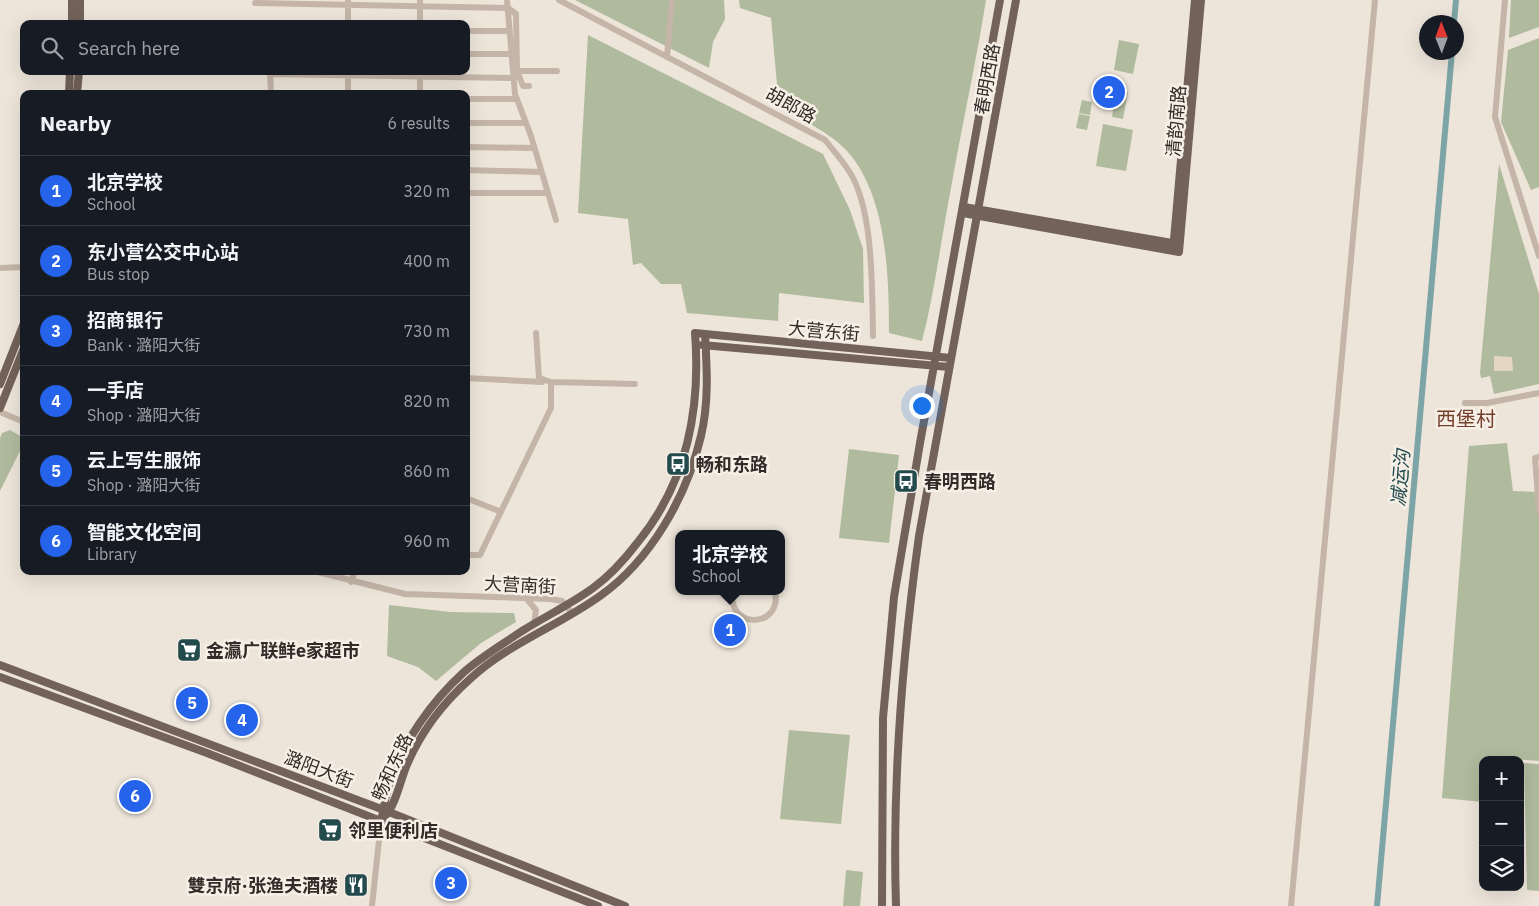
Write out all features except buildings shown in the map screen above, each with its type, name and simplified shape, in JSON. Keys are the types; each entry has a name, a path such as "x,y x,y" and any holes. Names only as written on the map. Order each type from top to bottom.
{"main road":[{"path":"72,0 72,20"},
{"path":"80,0 80,20"},
{"name":"春明西路","path":"882,906 883,718 894,598 1000,0"},
{"name":"春明西路","path":"896,906 894,856 896,747 902,669 919,536 1016,0"},
{"name":"清韵南路","path":"1175,246 1195,0"},
{"name":"清韵南路","path":"1175,246 1201,0"},
{"path":"69,90 70,75"},
{"path":"77,90 79,75"},
{"path":"963,210 1175,246"},
{"path":"0,384 20,333"},
{"name":"大营东街","path":"695,333 951,358"},
{"name":"畅和东路","path":"386,811 388,785 404,748 430,709 464,672 534,624 594,587 623,561 649,529 676,482 686,453 694,407 697,366 695,333"},
{"name":"畅和东路","path":"381,821 407,764 441,708 470,678 501,655 601,595 643,555 665,523 681,494 701,435 708,382 705,334"},
{"name":"大营东街","path":"696,345 949,368"},
{"path":"0,408 20,358"},
{"name":"潞阳大街","path":"0,665 386,811 625,906"},
{"name":"潞阳大街","path":"0,677 207,753 598,906"}],"street":[{"path":"507,0 513,78 517,99 556,220"},
{"name":"胡郎路","path":"559,0 825,140 850,172 859,192 864,214 872,282 873,336"},
{"path":"667,57 672,0"},
{"path":"1291,906 1375,0"},
{"path":"1505,0 1495,118 1539,256"},
{"path":"348,2 348,20"},
{"path":"420,2 420,20"},
{"path":"255,3 420,2 508,8 516,14 517,71 523,86 529,86"},
{"path":"470,30 509,31"},
{"path":"470,54 511,54"},
{"path":"517,71 557,71"},
{"path":"270,75 271,90"},
{"path":"348,75 348,90"},
{"path":"420,75 420,90"},
{"path":"443,75 513,78"},
{"path":"470,99 517,99"},
{"path":"470,123 526,123"},
{"path":"470,147 534,148"},
{"path":"470,170 541,172"},
{"path":"470,193 548,193"},
{"path":"0,268 20,267"},
{"path":"536,333 538,378 543,382"},
{"path":"470,378 635,384"},
{"path":"470,555 480,555 551,408 551,382"},
{"path":"1465,403 1488,403 1539,393"},
{"path":"0,412 20,420"},
{"path":"1539,458 1534,458 1539,511"},
{"path":"470,500 500,511"},
{"name":"大营南街","path":"327,575 405,594 550,599 562,601 572,613"},
{"path":"351,582 354,575"},
{"path":"733,595 734,607 738,614 752,620 760,620 772,612 777,599 776,595"},
{"path":"526,598 536,610 534,624"},
{"name":"畅和东路","path":"372,906 381,821"}],"green space":[{"path":"575,0 724,0 725,19 713,42 709,68"},
{"path":"739,0 986,0 922,341 889,333 888,283 882,229 875,203 865,179 852,157 835,140 815,126 779,106 771,18 740,8"},
{"path":"1511,0 1539,0 1539,27 1509,38"},
{"path":"588,35 823,154 850,210 863,249 864,303 779,293 778,321 687,313 681,284 661,284 641,263 633,265 628,219 578,213"},
{"path":"1539,38 1539,187 1531,190 1501,122 1508,50"},
{"path":"1119,40 1139,44 1133,74 1114,70"},
{"path":"1116,90 1128,92 1123,119 1112,117"},
{"path":"1082,100 1092,102 1090,115 1079,113"},
{"path":"1079,114 1090,116 1087,130 1076,128"},
{"path":"1103,124 1133,130 1126,171 1096,166"},
{"path":"1499,164 1539,294 1539,384 1494,394 1490,376 1481,378 1480,373"},
{"path":"10,430 20,436 20,451 0,491 0,438 2,433"},
{"path":"1507,443 1513,491 1539,492 1539,761 1524,760 1524,756 1479,756 1479,802 1442,798 1469,446"},
{"path":"849,449 899,455 889,543 839,538"},
{"path":"389,605 450,612 514,613 516,622 481,643 436,681 418,667 387,656"},
{"path":"789,730 850,735 841,824 780,819"},
{"path":"1524,763 1539,764 1539,891 1527,890"},
{"path":"846,870 863,872 860,906 843,906"}],"shaded area":[{"path":"1494,356 1512,357 1513,371 1494,371"}],"waterway":[{"name":"减运沟","path":"1455,15 1456,0"},
{"name":"减运沟","path":"1377,906 1451,60"}],"place":[{"name":"东小营公交中心站","path":"1109,92"},
{"name":"畅和东路","path":"678,464"},
{"name":"春明西路","path":"906,481"},
{"name":"北京学校","path":"730,630"},
{"name":"金瀛广联鲜e家超市","path":"189,650"},
{"name":"云上写生服饰","path":"192,703"},
{"name":"一手店","path":"242,720"},
{"name":"智能文化空间","path":"135,796"},
{"name":"邻里便利店","path":"330,830"},
{"name":"招商银行","path":"451,883"},
{"name":"雙京府·张渔夫酒楼","path":"356,885"}],"district":[{"name":"西堡村","path":"1466,418"}]}
